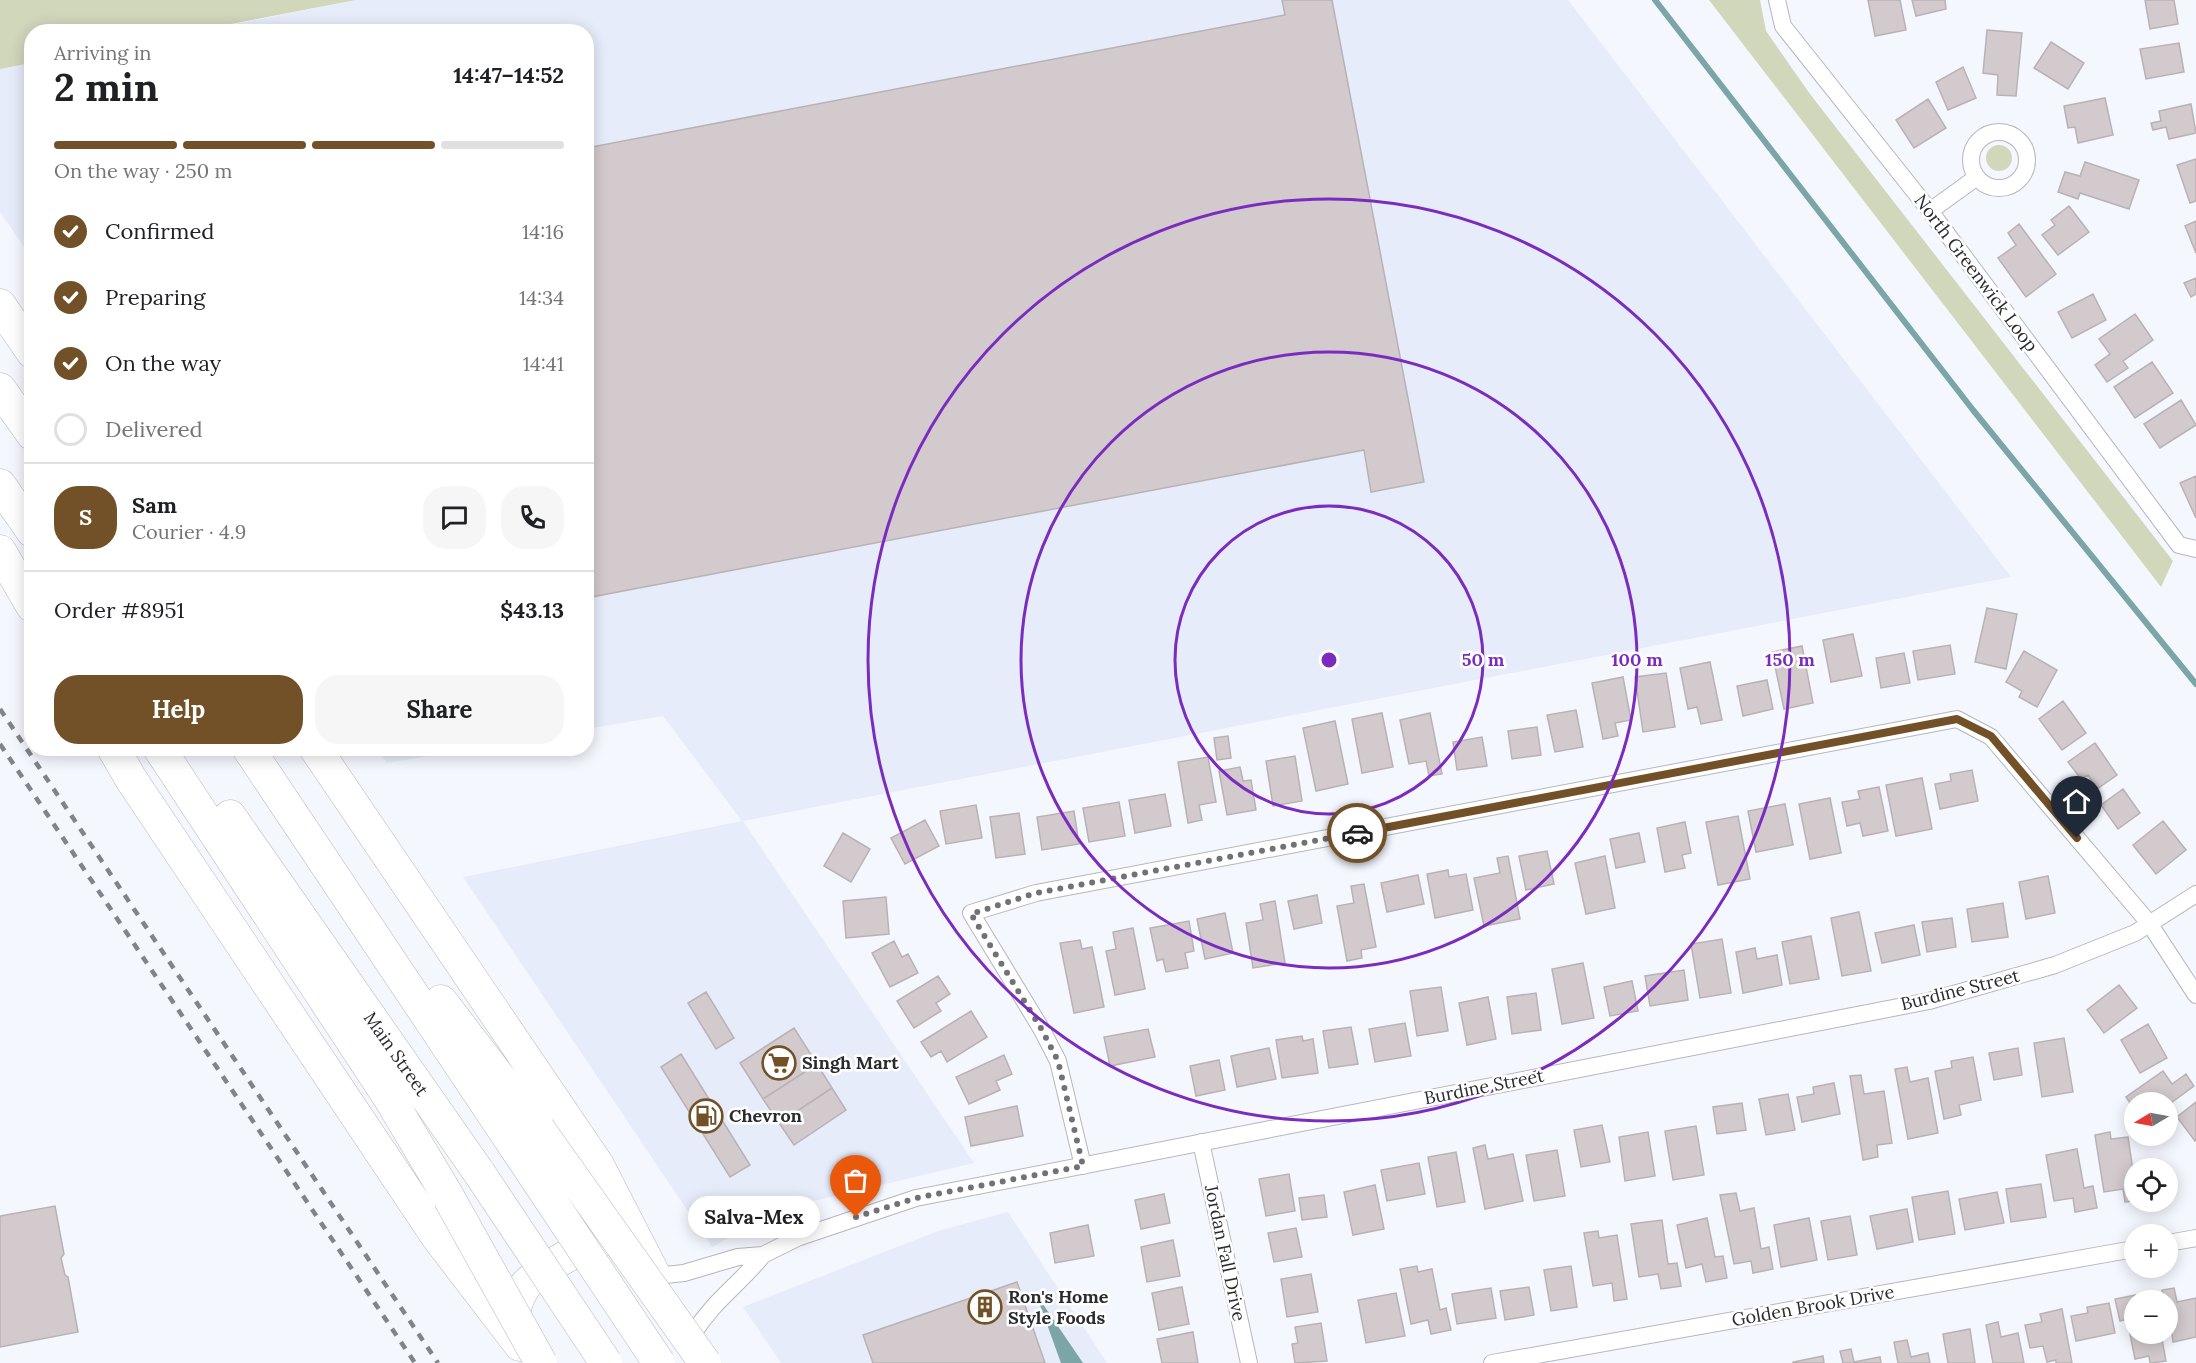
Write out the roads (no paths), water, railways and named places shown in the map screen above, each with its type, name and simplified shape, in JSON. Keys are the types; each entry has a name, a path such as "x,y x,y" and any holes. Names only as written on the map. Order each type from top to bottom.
{"highway":[{"path":"0,305 24,340"},
{"path":"0,388 24,422"},
{"path":"0,485 24,524"},
{"path":"0,551 24,592"},
{"path":"118,756 438,1238 533,1358"},
{"path":"164,756 390,1099 449,1198 533,1358"},
{"name":"Main Street","path":"189,756 480,1174 606,1363"},
{"path":"254,756 527,1138 705,1363"},
{"path":"320,756 598,1166 653,1271 712,1363"},
{"path":"527,1138 659,1363"},
{"path":"533,1358 514,1326 514,1307 526,1285 588,1243 608,1239 629,1245 653,1271"}],"street":[{"name":"North Greenwick Loop","path":"1777,0 1783,26 1930,211 2179,545 2196,549"},
{"path":"1930,211 1977,177"},
{"path":"1083,1166 1058,1061 1042,1030 971,914 1036,893 1957,719 1991,736 2149,924 2196,995"},
{"name":"Burdine Street","path":"653,1271 684,1273 738,1257 763,1255 797,1238 916,1198 1929,1001 2055,965 2135,933 2196,894"},
{"name":"Jordan Fall Drive","path":"1201,1142 1249,1363"},
{"path":"2178,1241 2196,1238"},
{"name":"Golden Brook Drive","path":"1492,1363 2124,1251"},
{"name":"Burdine Street","path":"693,1334 707,1311 727,1290 748,1274 763,1255"}],"water":[{"path":"1036,1294 1083,1363 1061,1363"}],"waterway":[{"path":"1655,0 1973,410 2196,684"}],"railway":[{"path":"0,709 24,745"},
{"path":"0,744 415,1363"},
{"path":"31,756 438,1363"}],"place":[{"name":"Singh Mart","path":"779,1063"},
{"name":"Chevron","path":"706,1116"},
{"name":"Salva-Mex","path":"856,1217"},
{"name":"Ron's Home Style Foods","path":"985,1307"}]}
